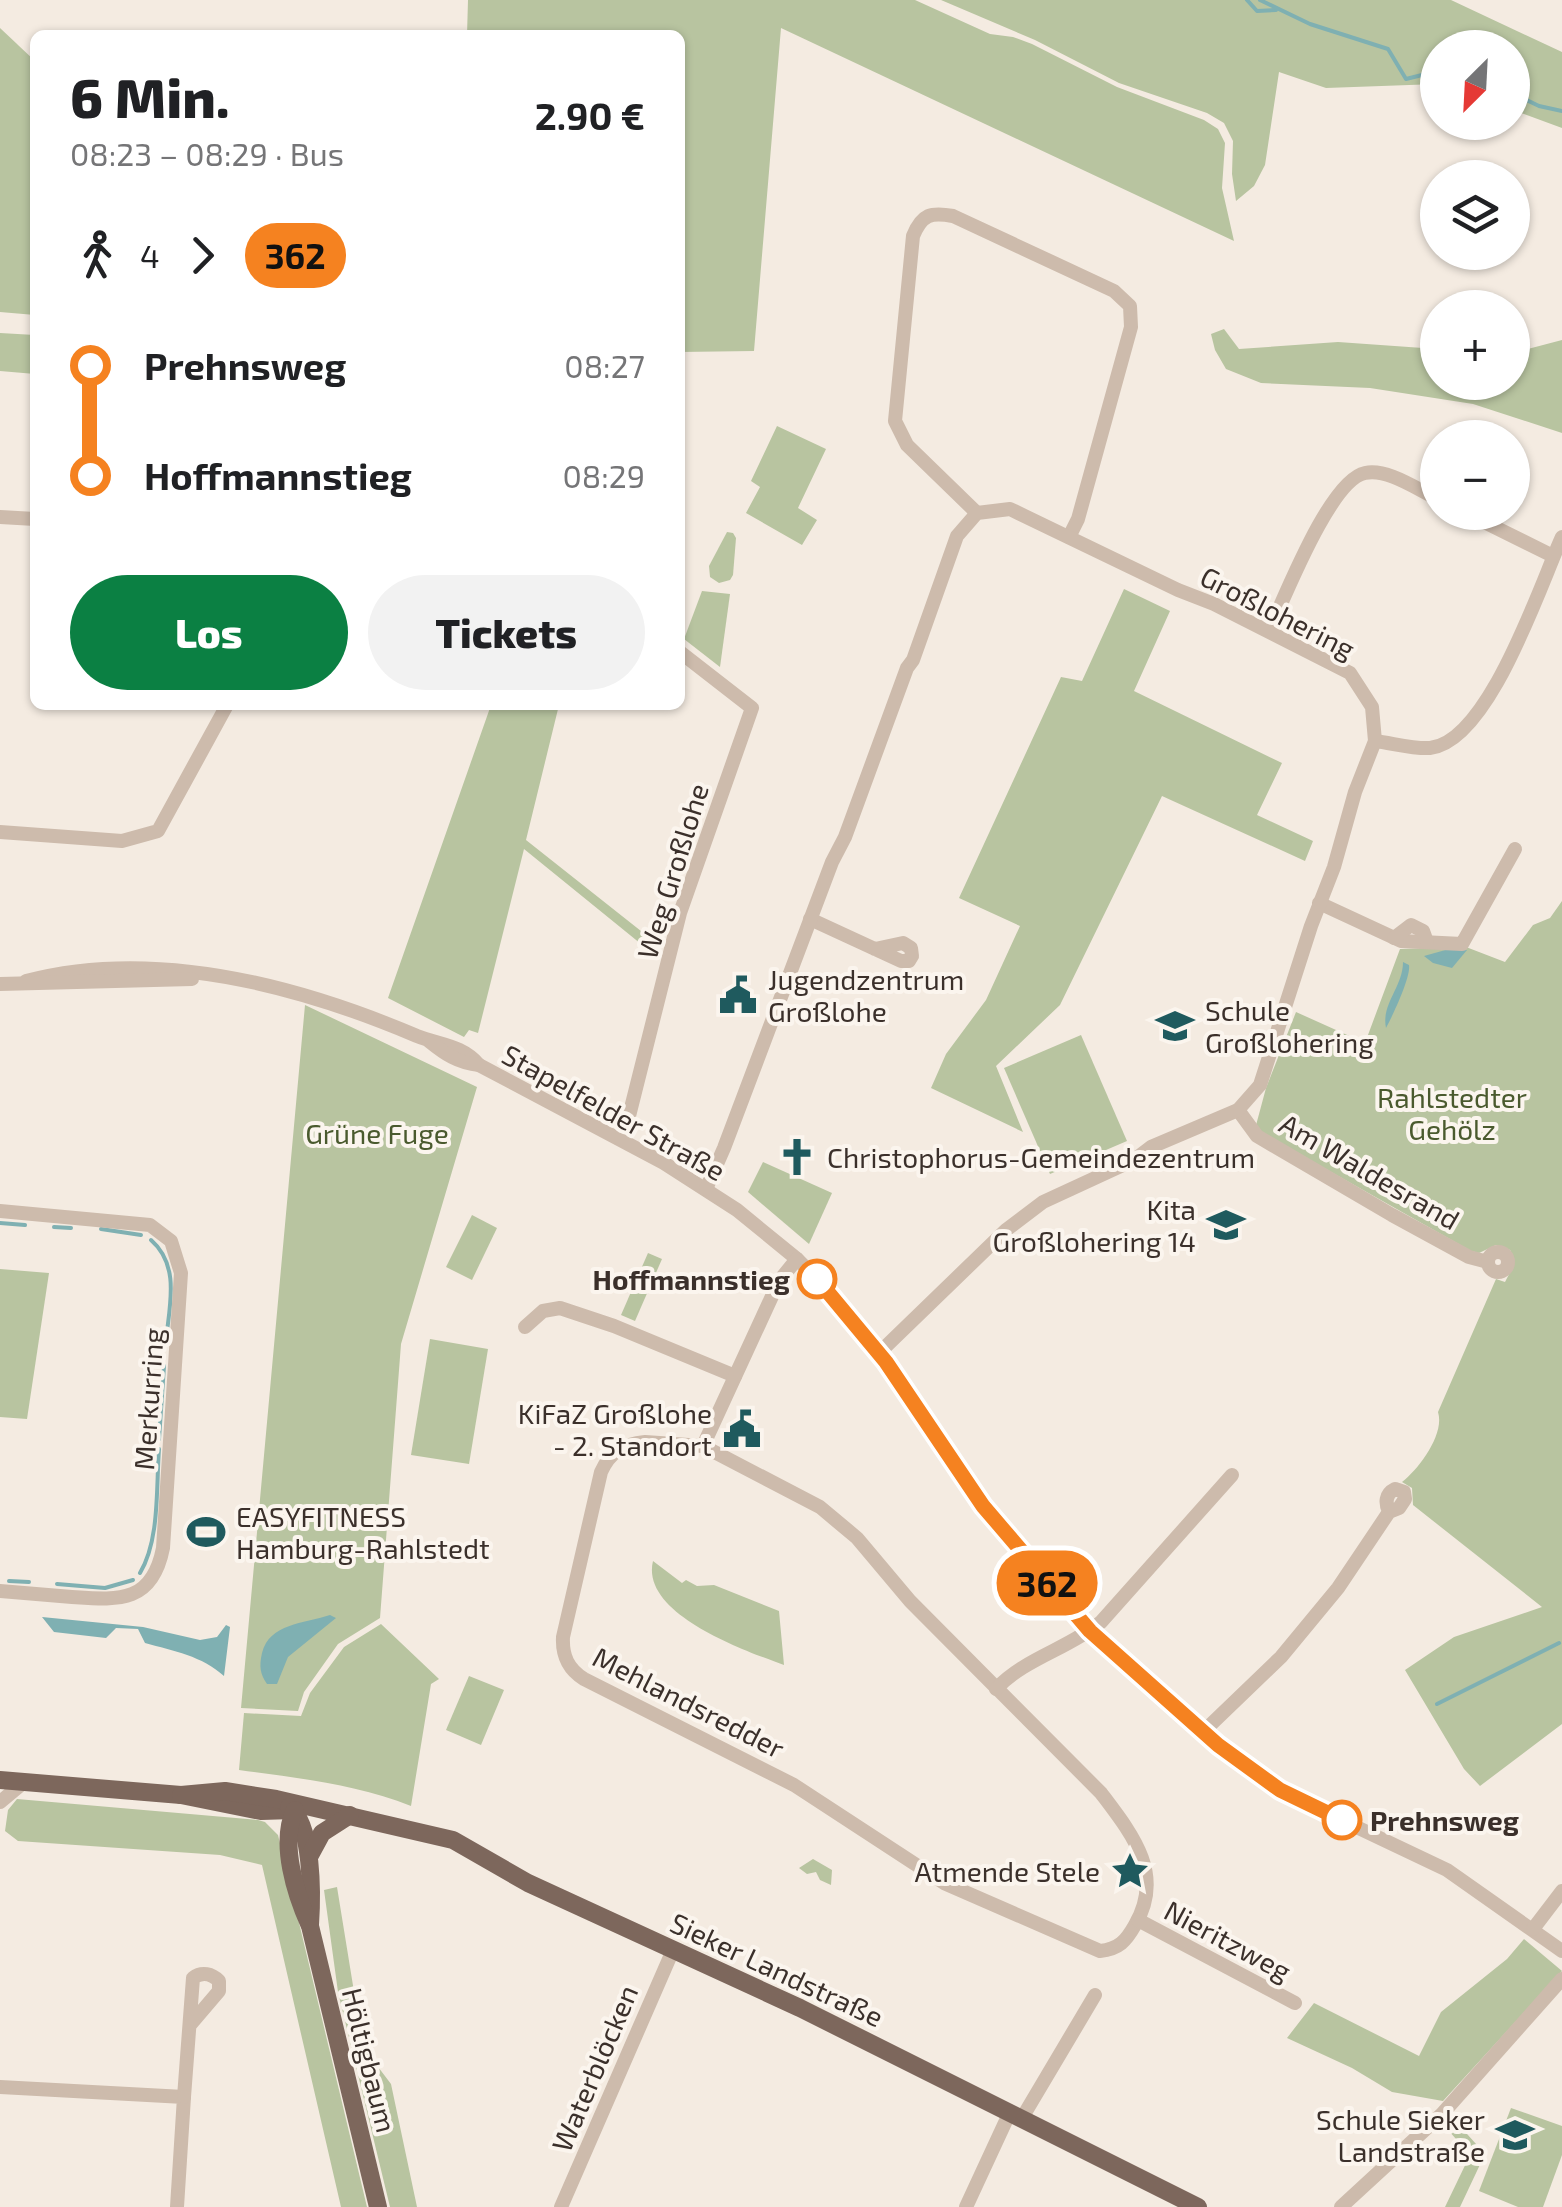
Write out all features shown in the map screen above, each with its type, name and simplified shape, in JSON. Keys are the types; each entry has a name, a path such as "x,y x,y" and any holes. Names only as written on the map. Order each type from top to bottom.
{"main road":[{"name":"Sieker Landstraße","path":"0,1780 181,1795 225,1792 295,1810 323,1810"},
{"name":"Sieker Landstraße","path":"268,1805 350,1815 452,1840 528,1882 1016,2115 1198,2207"},
{"path":"268,1805 289,1836"},
{"path":"289,1836 295,1810"},
{"path":"295,1810 304,1831 308,1862"},
{"path":"308,1862 322,1833 350,1815"},
{"name":"Höltigbaum","path":"289,1836 296,1894 310,1926 378,2207"},
{"name":"Höltigbaum","path":"308,1862 310,1926"}],"street":[{"path":"706,1189 958,536 977,513 907,444 898,433 896,421 913,236 919,220 933,212 953,216 1114,290 1130,306 1131,327 1078,519 1069,537"},
{"path":"1269,631 1328,507 1348,481 1366,472 1391,477 1420,491"},
{"name":"Großlohering","path":"977,513 1010,509 1269,631 1350,674 1372,707 1376,742"},
{"path":"0,516 30,519"},
{"path":"1500,530 1553,556"},
{"path":"879,1353 1006,1230 1043,1202 1134,1160 1152,1147 1238,1110 1260,1084 1334,867 1354,792 1376,742 1432,748 1473,720 1489,698 1562,537"},
{"name":"Weg Großlohe","path":"620,1139 680,913 752,708 685,656"},
{"path":"0,832 122,841 158,831 223,710"},
{"path":"1319,902 1394,938 1462,944 1516,849"},
{"path":"810,919 875,949"},
{"name":"Stapelfelder Straße","path":"26,981 65,971 118,966 212,976 315,998 429,1041 465,1064 479,1065 706,1189 797,1259 833,1295 879,1353 983,1506 1090,1631 1203,1732 1280,1790 1431,1860 1562,1951"},
{"name":"Stapelfelder Straße","path":"0,984 212,976"},
{"name":"Am Waldesrand","path":"1238,1110 1257,1136 1392,1215 1488,1262"},
{"name":"Merkurring","path":"0,1211 150,1225 172,1241 182,1273 163,1548 153,1577 140,1590 115,1599 0,1591"},
{"path":"704,1446 779,1281 797,1259"},
{"path":"525,1327 542,1311 570,1310 735,1376"},
{"name":"Mehlandsredder","path":"632,1443 704,1446 820,1507 844,1526 910,1602 996,1688 1101,1793 1141,1850 1149,1879 1138,1920 1114,1950 1100,1951 997,1907 911,1864 794,1785 572,1670 564,1656 562,1637 606,1462 621,1447 632,1443"},
{"path":"996,1688 1012,1672 1090,1631 1232,1475"},
{"path":"1203,1732 1281,1657 1338,1588 1389,1512"},
{"path":"0,1802 24,1782"},
{"path":"1533,1930 1562,1891"},
{"name":"Nieritzweg","path":"1138,1920 1295,2003"},
{"name":"Waterblöcken","path":"561,2207 674,1950"},
{"path":"1341,2207 1442,2114 1562,1978"},
{"path":"966,2207 1016,2115 1095,1995"},
{"path":"177,2207 190,2026"},
{"path":"0,2086 184,2097"}],"green space":[{"path":"468,0 915,0 990,34 1032,44 1117,87 1218,129 1225,143 1222,188 1234,241 781,28 754,351 685,352 685,30 467,30"},
{"path":"941,0 1451,0 1515,30 1420,30 1420,85 1326,88 1279,72 1265,165 1254,186 1236,201 1233,141 1224,123 1207,113 1119,83 1035,40"},
{"path":"0,28 30,56 30,315 0,312"},
{"path":"1530,37 1562,52 1562,128 1530,116"},
{"path":"1224,329 1239,349 1338,342 1420,348 1420,396 1370,388 1261,383 1226,369 1211,334"},
{"path":"0,333 30,335 30,374 0,371"},
{"path":"1562,340 1562,433 1473,404 1447,400 1530,400 1530,348"},
{"path":"777,426 826,449 798,508 817,520 802,545 746,513 760,487 751,481"},
{"path":"727,532 736,538 733,575 719,583 710,577 709,566"},
{"path":"1124,589 1170,611 1134,691 1282,763 1257,815 1313,841 1305,861 1162,796 1060,1005 996,1066 1023,1132 931,1088 946,1054 986,1000 1020,926 959,898 1061,677 1082,681"},
{"path":"702,591 730,594 720,667 685,636"},
{"name":"Grüne Fuge","path":"489,710 558,710 526,840 646,935 641,944 524,849 478,1033 469,1030 464,1037 388,998"},
{"name":"Rahlstedter Gehölz","path":"1562,901 1562,1724 1480,1786 1464,1769 1405,1670 1454,1637 1542,1607 1413,1505 1412,1488 1402,1482 1423,1460 1434,1440 1438,1412 1496,1279 1505,1282 1511,1270 1512,1255 1510,1250 1496,1245 1479,1253 1471,1251 1255,1129 1266,1088 1296,1012 1365,1043 1400,949 1466,947 1505,962 1533,925 1550,918"},
{"name":"Grüne Fuge","path":"305,1005 477,1087 401,1344 380,1618 338,1644 304,1692 298,1711 241,1708"},
{"path":"1081,1035 1127,1141 1050,1174 1004,1068"},
{"path":"763,1162 832,1193 809,1244 748,1192"},
{"path":"472,1215 497,1228 472,1280 446,1267"},
{"path":"648,1253 662,1259 635,1321 621,1315"},
{"path":"0,1269 49,1273 27,1419 0,1417"},
{"path":"430,1339 488,1349 469,1464 411,1455"},
{"path":"653,1561 682,1583 686,1580 697,1586 714,1585 779,1611 784,1665 722,1640 679,1614 653,1580"},
{"path":"381,1624 439,1679 431,1684 411,1806 348,1787 239,1770 244,1713 301,1716 310,1693 344,1647"},
{"path":"469,1676 504,1690 481,1745 446,1730"},
{"path":"17,1799 258,1820 278,1835 367,2207 341,2207 262,1865 220,1855 18,1841 5,1831 8,1810"},
{"path":"813,1859 832,1870 831,1885 820,1880 816,1872 807,1874 799,1868"},
{"path":"337,1887 363,2047 391,2084 417,2207 390,2207 338,1992 324,1890"},
{"path":"1524,1939 1562,1971 1443,2101 1392,2092 1352,2068 1287,2038 1314,2003 1419,2056 1441,2012 1507,1959"},
{"path":"1511,2108 1562,2126 1562,2155 1543,2207 1518,2207 1479,2191"},
{"path":"1450,2115 1485,2154 1460,2207 1445,2207 1470,2155 1442,2123"}],"water":[{"path":"1449,949 1467,950 1452,968 1424,956"},
{"path":"1403,962 1409,965 1407,978 1386,1028 1387,1011"},
{"path":"330,1615 336,1618 288,1657 277,1684 267,1684 261,1662 272,1636 289,1626"},
{"path":"42,1617 143,1627 200,1640 217,1637 226,1625 230,1627 224,1676 197,1659 145,1643 138,1629 116,1628 106,1638 54,1632"}],"waterway":[{"path":"1247,0 1257,11 1276,10"},
{"path":"1260,0 1310,24 1388,49 1406,79 1420,76"},
{"path":"1530,102 1562,111"},
{"path":"0,1223 25,1225"},
{"path":"54,1227 71,1228"},
{"path":"101,1229 141,1235"},
{"path":"151,1240 170,1274 166,1341"},
{"path":"159,1439 164,1366"},
{"path":"140,1573 154,1529 159,1449"},
{"path":"57,1584 105,1588 133,1580"},
{"path":"9,1581 29,1582"},
{"path":"1437,1704 1559,1643"}],"bus line":[{"name":"362","path":"817,1279 886,1362 983,1506 1090,1631 1218,1745 1280,1790 1342,1820"}],"place":[{"name":"Jugendzentrum Großlohe","path":"738,995"},
{"name":"Schule Großlohering","path":"1175,1026"},
{"name":"Christophorus-Gemeindezentrum","path":"797,1157"},
{"name":"Kita Großlohering 14","path":"1226,1225"},
{"name":"Hoffmannstieg","path":"817,1279"},
{"name":"KiFaZ Großlohe - 2. Standort","path":"742,1429"},
{"name":"EASYFITNESS Hamburg-Rahlstedt","path":"206,1532"},
{"name":"Prehnsweg","path":"1342,1820"},
{"name":"Atmende Stele","path":"1130,1871"},
{"name":"Schule Sieker Landstraße","path":"1515,2135"}]}
